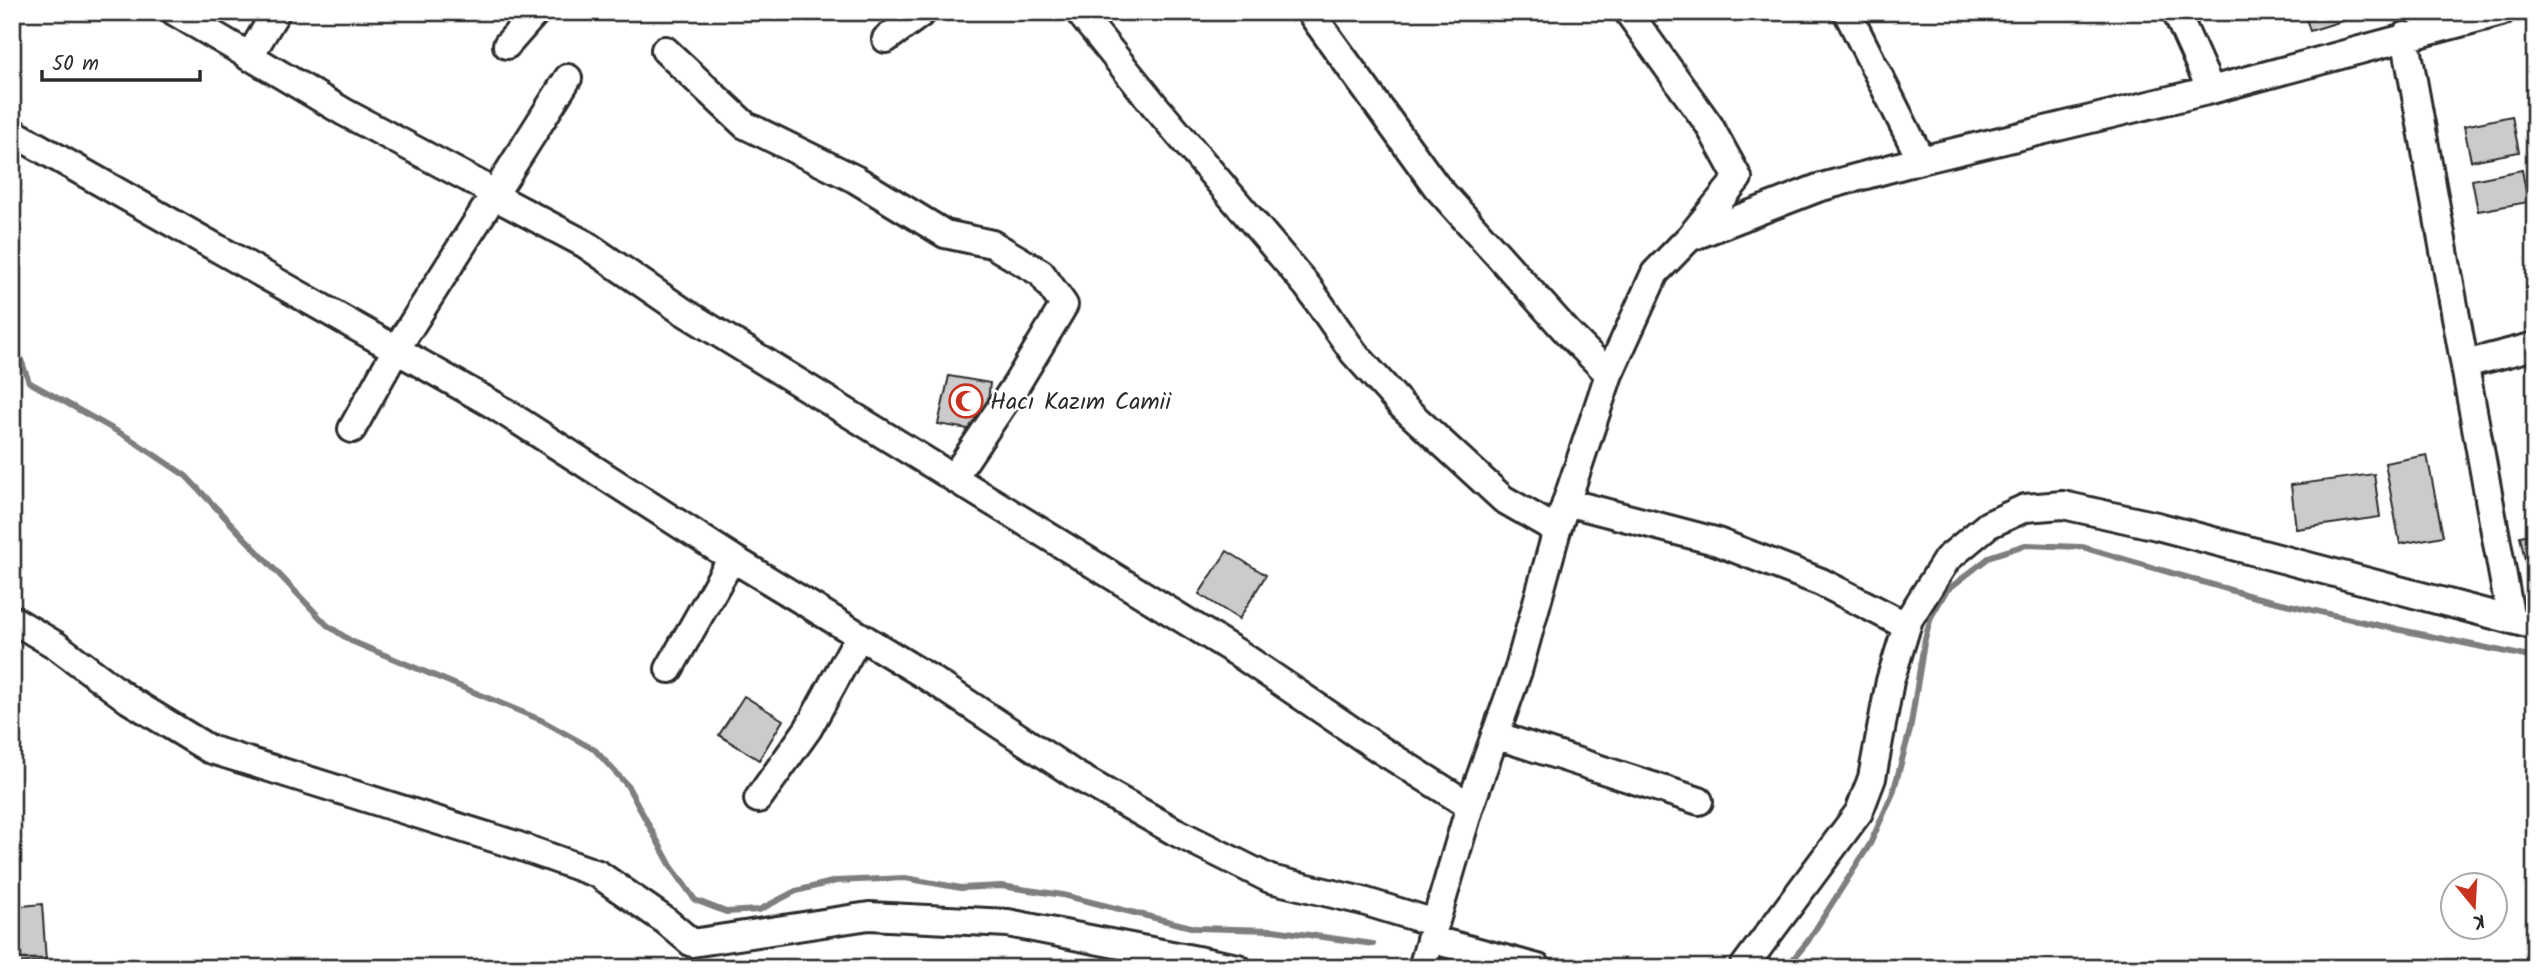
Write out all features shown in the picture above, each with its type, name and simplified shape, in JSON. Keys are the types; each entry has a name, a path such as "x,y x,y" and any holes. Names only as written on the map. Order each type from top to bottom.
{"street":[{"path":"175,12 344,112 585,244 681,310 1241,655 1381,750 1470,806"},
{"path":"249,57 276,12"},
{"path":"507,45 536,12"},
{"path":"886,39 923,12"},
{"path":"1079,12 1308,287 1354,353 1401,405 1503,499 1557,530"},
{"path":"1310,12 1436,186 1568,333 1609,374"},
{"path":"1422,968 1470,806 1518,671 1557,530 1609,374 1655,272 1689,238 1738,178 1709,125 1628,12"},
{"path":"1847,12 1921,160"},
{"path":"2176,12 2211,90"},
{"path":"1689,238 1818,188 1921,160 2211,90 2501,12"},
{"path":"1743,968 1860,812 1872,778 1890,681 1909,619 1947,559 1987,525 2025,508 2063,505 2157,526 2523,623 2465,364 2405,36"},
{"path":"666,50 745,125 855,179 945,234 992,244 1041,273 1064,304 1016,385 954,477"},
{"path":"352,429 397,348 568,78"},
{"path":"12,132 494,405 732,558 934,681 1077,776 1174,831 1270,880 1363,901 1433,931 1538,968"},
{"path":"2465,364 2535,346"},
{"path":"1566,502 1715,541 1821,582 1907,626"},
{"path":"669,669 732,558"},
{"path":"12,619 57,646 129,699 209,749 516,845 598,874 666,921 692,956 869,916 1008,923 1238,968"},
{"path":"758,799 808,729 859,636"},
{"path":"1495,735 1699,801"}],"building":[{"path":"2304,12 2343,12 2345,20 2310,31"},
{"path":"2512,116 2519,152 2471,161 2464,126"},
{"path":"2522,170 2528,202 2478,211 2472,180"},
{"name":"Hacı Kazım Camii","path":"949,376 990,383 986,419 974,430 938,424"},
{"path":"2427,455 2443,536 2400,544 2385,463"},
{"path":"2374,474 2380,517 2296,529 2291,485"},
{"path":"2535,533 2535,594 2532,595 2520,536"},
{"path":"1227,551 1266,575 1239,619 1199,594"},
{"path":"744,696 783,720 759,760 719,735"},
{"path":"42,904 46,961 12,963 12,907"}],"waterway":[{"path":"12,335 29,382 129,438 186,476 327,625 351,641 541,720 595,750 627,785 671,866 695,900 726,912 759,910 796,891 836,881 905,878 961,888 1001,886 1063,895 1195,928 1273,930 1373,944"},
{"path":"1786,968 1808,941 1870,844 1893,793 1910,730 1924,643 1931,617 1946,591 1991,556 2025,545 2082,547 2251,596 2535,658"}],"place":[{"name":"Hacı Kazım Camii","path":"966,401"}]}
